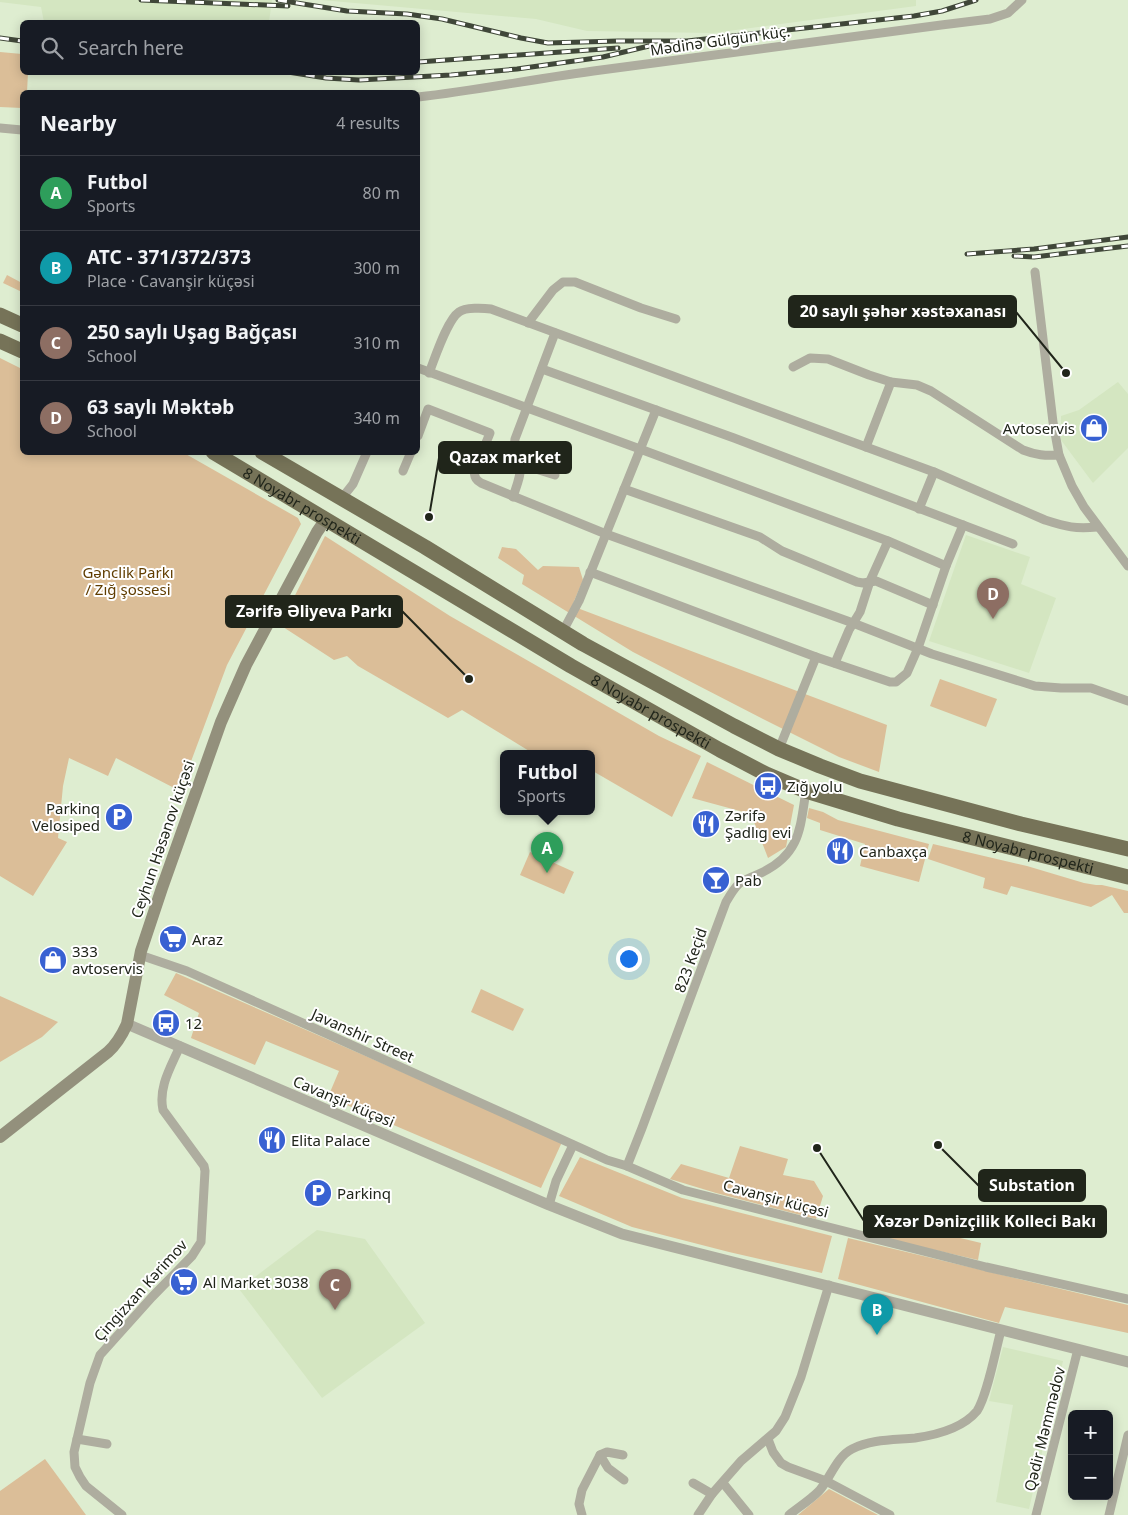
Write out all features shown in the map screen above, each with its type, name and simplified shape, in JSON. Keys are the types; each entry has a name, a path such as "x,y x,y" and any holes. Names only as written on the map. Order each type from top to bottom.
{"highway":[{"path":"0,315 20,324"},
{"path":"0,341 20,350"},
{"name":"8 Noyabr prospekti","path":"218,455 571,666 766,774 806,791 898,819 1128,877"},
{"name":"8 Noyabr prospekti","path":"267,455 562,631 779,749 860,781 1128,849"},
{"path":"326,519 342,498"}],"main road":[{"name":"Ceyhun Həsənov küçəsi","path":"0,1137 116,1045 127,1024 140,955 180,834 227,706 264,630 317,532 326,519"}],"street":[{"name":"Mədinə Gülgün küç.","path":"420,97 457,93 549,77 712,54 990,18 1008,13 1022,0"},
{"path":"0,128 20,130"},
{"path":"1035,272 1053,422 1059,455 1072,486 1084,507 1128,566"},
{"path":"528,323 553,290 563,282 575,282 641,308 676,319"},
{"path":"429,373 449,325 459,312 484,308 934,472 1045,520 1063,526 1078,528 1097,526"},
{"path":"513,497 520,472 520,464 513,448 515,439 555,333"},
{"path":"793,367 810,358 828,359 891,382 917,384 1023,450 1042,456 1059,455"},
{"path":"420,369 640,448 888,541 946,566"},
{"path":"542,369 734,438 1012,544"},
{"path":"866,447 891,382"},
{"path":"420,431 428,409 490,433 474,472 477,480 513,497 606,534 854,623 932,654 1035,686 1091,688 1128,701"},
{"path":"562,631 579,601 656,410"},
{"path":"342,498 353,484 366,455"},
{"path":"403,472 410,455"},
{"path":"520,464 555,475"},
{"path":"919,509 934,472"},
{"path":"624,489 760,537 782,551 857,582 876,581 933,605"},
{"path":"590,572 816,657 890,682 896,682 907,673 918,648 946,566 963,525"},
{"path":"835,663 849,630 860,612 870,581 888,541"},
{"path":"779,749 816,657"},
{"name":"823 Keçid","path":"626,1166 642,1128 726,902 740,881 766,870 789,852 796,842 800,831 806,791"},
{"name":"Javanshir Street","path":"140,955 187,971 573,1145"},
{"name":"Cavanşir küçəsi","path":"127,1024 549,1205 622,1234 1128,1362"},
{"name":"Çingizxan Kərimov","path":"122,1515 86,1486 76,1467 74,1452 90,1383 100,1355 192,1256 201,1242 204,1166 163,1110 161,1101 162,1090 180,1046"},
{"path":"549,1205 556,1181 573,1145"},
{"name":"Cavanşir küçəsi","path":"573,1145 683,1190 986,1267 1128,1299"},
{"path":"698,1515 712,1494 741,1461 776,1431 785,1417 802,1377 829,1285"},
{"path":"789,1515 809,1500 826,1481 841,1458 850,1450 881,1440 937,1434 962,1424 978,1409 984,1396 1001,1330"},
{"name":"Qədir Məmmədov","path":"1036,1515 1078,1349"},
{"path":"1109,1515 1128,1435"},
{"path":"77,1439 107,1444"},
{"path":"768,1439 773,1452 788,1467 826,1481 890,1515"},
{"path":"582,1515 579,1504 582,1490 600,1455 606,1452 623,1455"},
{"path":"600,1455 608,1468 624,1480"},
{"path":"693,1483 712,1494"},
{"path":"722,1483 749,1515"}],"shaded area":[{"path":"0,0 272,0 269,20 44,20 41,7 0,2"},
{"path":"321,0 916,0 916,6 713,33 587,31 536,19"},
{"name":"Avtoservis","path":"1118,382 1128,394 1128,448 1093,483 1061,440 1061,416 1079,410"},
{"path":"966,535 1030,557 1021,584 1056,598 1029,673 929,641"},
{"path":"317,1230 365,1239 425,1323 322,1398 239,1289"},
{"path":"1003,1347 1063,1361 1029,1509 996,1502 1013,1405 989,1401"}],"green space":[{"path":"0,52 20,54 20,75 28,75 27,90 20,90 20,108 0,107"},
{"path":"7,275 20,282 20,291 3,283"},
{"name":"Gənclik Parkı / Zığ şossesi","path":"0,358 20,368 20,455 188,455 298,518 301,524 227,665 180,791 116,758 108,776 69,758 63,786 58,838 67,842 33,896 0,876"},
{"path":"325,536 450,616 659,736 701,756 672,817 595,772 595,750 527,750 462,710 448,718 358,666 347,656 334,660 280,625"},
{"path":"502,547 516,549 538,570 543,566 579,567 583,580 572,606 887,725 879,772 839,757 633,652 522,584 524,575 498,558"},
{"path":"940,679 997,699 986,727 930,706"},
{"path":"707,762 794,805 786,847 768,858 751,814 692,798"},
{"path":"809,808 823,812 838,820 929,844 919,882 860,866 865,844 820,830 820,823 807,818"},
{"path":"933,844 1027,866 1084,883 1128,891 1128,913 1124,913 1112,895 1091,907 1011,886 1007,895 983,888 985,878 928,859"},
{"path":"530,852 574,872 564,894 520,875"},
{"path":"176,973 562,1142 541,1188 328,1097 339,1071 266,1041 255,1065 191,1038 199,1013 164,995"},
{"path":"481,989 524,1009 513,1031 471,1012"},
{"path":"0,996 58,1022 42,1037 0,1062"},
{"path":"740,1146 788,1159 783,1175 814,1181 823,1196 816,1219 670,1179 681,1164 729,1178"},
{"path":"580,1157 682,1198 832,1236 822,1273 632,1227 559,1196"},
{"path":"890,1221 981,1243 978,1260 883,1238"},
{"path":"848,1238 1128,1305 1128,1333 1005,1307 999,1323 838,1279"},
{"path":"45,1459 86,1515 0,1515 0,1491"},
{"path":"829,1489 878,1515 798,1515"}],"railway":[{"path":"141,0 288,6"},
{"path":"278,0 347,11 407,14 442,19 548,43 687,41 914,16 942,11 976,0"},
{"path":"0,38 20,41"},
{"path":"307,75 359,80 451,75 517,69 603,57 649,46"},
{"path":"420,62 618,48"},
{"path":"967,254 1034,249 1128,237"},
{"path":"1014,256 1034,257 1128,246"}],"place":[{"name":"20 saylı şəhər xəstəxanası","path":"1066,373"},
{"name":"Avtoservis","path":"1094,428"},
{"name":"Qazax market","path":"429,517"},
{"name":"63 saylı Məktəb","path":"993,619"},
{"name":"Zərifə Əliyeva Parkı","path":"469,679"},
{"name":"Zığ yolu","path":"768,786"},
{"name":"Parkinq Velosiped","path":"119,817"},
{"name":"Zərifə Şadlıg evi","path":"706,824"},
{"name":"Canbaxça","path":"840,851"},
{"name":"Futbol","path":"547,873"},
{"name":"Pab","path":"716,880"},
{"name":"Araz","path":"173,939"},
{"name":"333 avtoservis","path":"53,960"},
{"name":"12","path":"166,1023"},
{"name":"Elita Palace","path":"272,1140"},
{"name":"Substation","path":"938,1145"},
{"name":"Xəzər Dənizçilik Kolleci Bakı","path":"817,1148"},
{"name":"Parkinq","path":"318,1193"},
{"name":"Al Market 3038","path":"184,1282"},
{"name":"250 saylı Uşag Bağçası","path":"335,1310"},
{"name":"ATC - 371/372/373","path":"877,1335"}]}
